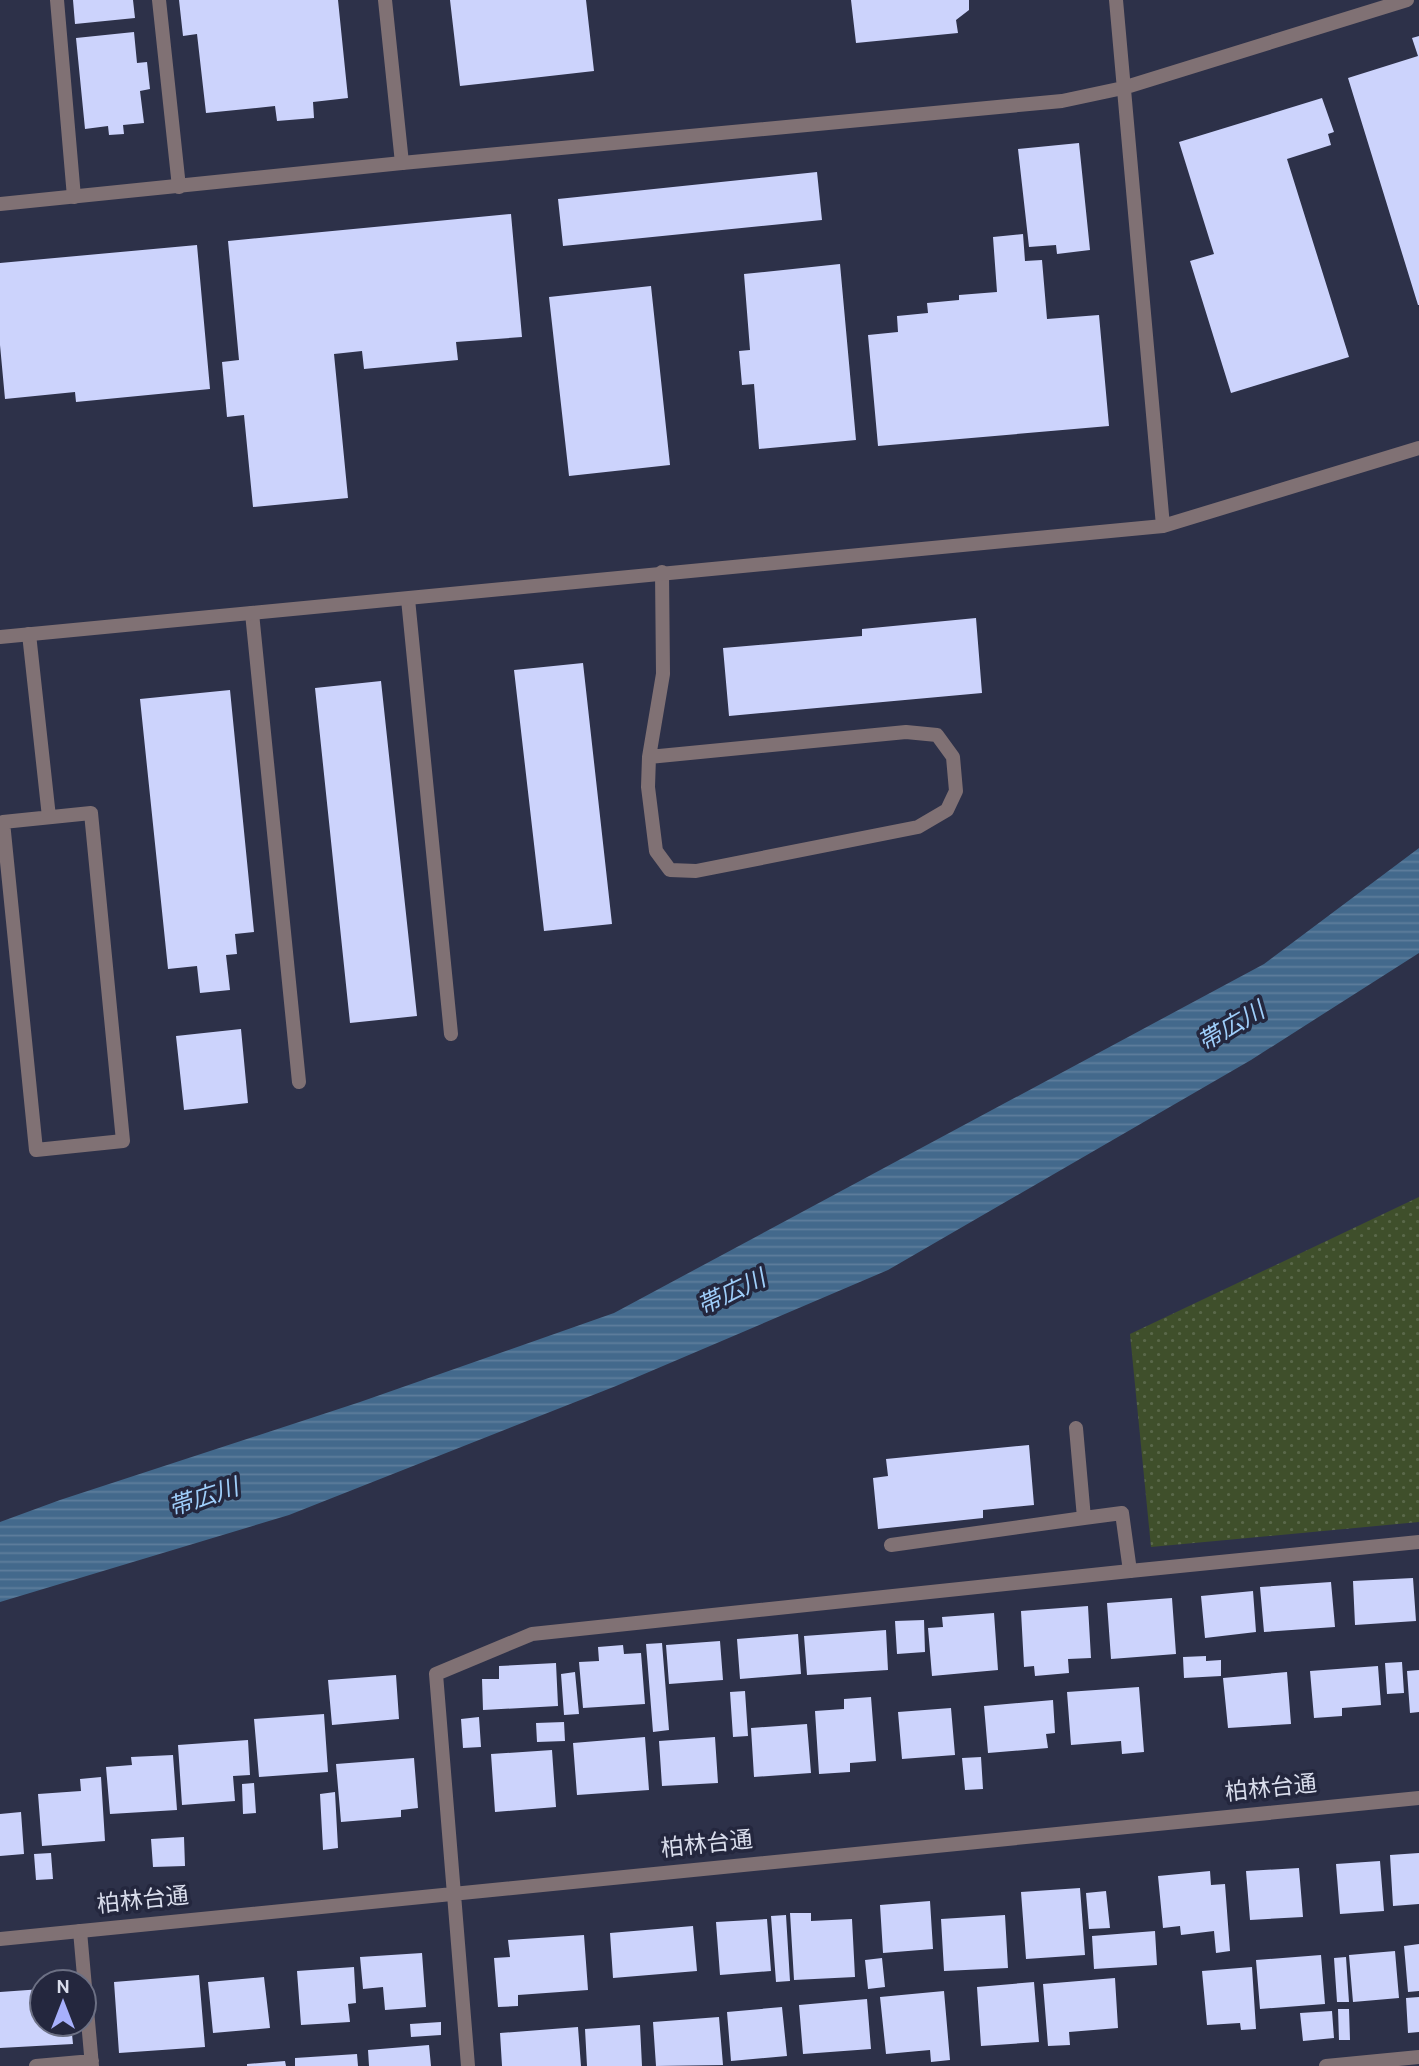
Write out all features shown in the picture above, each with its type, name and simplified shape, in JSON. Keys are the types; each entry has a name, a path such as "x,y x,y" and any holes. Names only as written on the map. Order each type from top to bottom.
{"street":[{"path":"57,0 74,197"},
{"path":"159,0 179,187"},
{"path":"384,0 402,163"},
{"path":"1116,0 1163,526"},
{"path":"0,204 1062,101 1123,88 1407,0"},
{"path":"0,637 1163,526 1419,448"},
{"path":"649,757 906,732 937,736 953,757 956,791 947,810 918,827 696,872 670,870 656,852 648,787 649,757 663,674 662,572"},
{"path":"408,599 451,1034"},
{"path":"252,613 299,1082"},
{"path":"29,634 49,817"},
{"path":"90,813 123,1141 36,1150 3,822 49,817 90,813"},
{"path":"1076,1427 1084,1518"},
{"path":"891,1545 1122,1513 1130,1571"},
{"path":"468,2066 436,1674 532,1634 1419,1542"},
{"name":"柏林台通","path":"0,1939 1419,1798"},
{"path":"36,2066 92,2064 80,1931"},
{"path":"1326,2066 1419,2057"}],"green space":[{"path":"1419,1197 1419,1522 1151,1547 1130,1334"}],"water":[{"name":"帯広川","path":"1419,848 1419,953 1251,1060 888,1270 616,1386 289,1515 0,1602 0,1522 360,1402 614,1313 1264,964"}],"building":[{"path":"73,0 133,0 135,18 75,24"},
{"path":"179,0 338,0 348,98 313,102 314,118 277,121 275,106 206,113 197,34 183,36"},
{"path":"450,0 586,0 594,71 460,86"},
{"path":"851,0 969,0 969,10 956,20 958,33 856,43"},
{"path":"134,32 137,63 147,62 150,89 140,91 144,123 123,125 124,134 109,135 108,126 85,129 76,38"},
{"path":"1419,36 1418,305 1348,78 1418,56 1412,38"},
{"path":"1322,98 1334,132 1328,134 1331,145 1287,159 1349,357 1231,393 1190,261 1214,254 1179,142"},
{"path":"1079,143 1090,250 1057,254 1056,245 1029,247 1018,149"},
{"path":"817,172 822,220 563,246 558,199"},
{"path":"511,214 522,337 456,342 458,360 364,369 362,351 334,354 348,498 253,507 244,415 227,417 222,362 239,360 228,241"},
{"path":"1023,234 1025,261 1042,260 1047,319 1099,315 1109,426 878,446 868,335 898,332 897,316 928,313 927,303 959,300 959,295 997,292 993,237"},
{"path":"197,245 210,389 76,402 75,392 5,399 0,345 0,263"},
{"path":"840,264 856,440 759,449 754,384 742,385 739,351 750,350 744,274"},
{"path":"651,286 670,465 569,476 549,297"},
{"path":"976,618 982,693 729,716 723,648 862,636 862,629"},
{"path":"583,663 612,924 544,931 514,670"},
{"path":"381,681 417,1016 350,1023 315,688"},
{"path":"230,690 254,932 235,934 237,954 226,955 230,990 200,993 197,966 168,969 140,699"},
{"path":"241,1029 248,1103 184,1110 176,1036"},
{"path":"1029,1445 1034,1505 983,1510 983,1518 878,1529 873,1478 888,1476 886,1459"},
{"path":"1413,1578 1416,1621 1355,1625 1353,1581"},
{"path":"1331,1582 1335,1627 1264,1632 1260,1587"},
{"path":"1253,1591 1256,1632 1205,1638 1201,1596"},
{"path":"1172,1598 1176,1654 1111,1659 1107,1603"},
{"path":"1088,1606 1091,1658 1068,1659 1069,1673 1035,1676 1034,1666 1024,1667 1021,1611"},
{"path":"994,1613 998,1670 932,1676 928,1628 943,1627 942,1617"},
{"path":"924,1620 925,1652 897,1654 895,1621"},
{"path":"886,1630 888,1670 807,1675 804,1636"},
{"path":"798,1634 801,1674 740,1679 737,1639"},
{"path":"720,1641 723,1680 669,1684 666,1645"},
{"path":"662,1643 669,1730 653,1732 646,1644"},
{"path":"623,1645 624,1654 641,1653 645,1704 583,1708 579,1662 599,1661 598,1647"},
{"path":"1206,1656 1206,1661 1221,1660 1221,1676 1184,1678 1183,1657"},
{"path":"1402,1662 1404,1693 1387,1694 1385,1663"},
{"path":"556,1663 558,1706 483,1710 482,1679 499,1679 499,1666"},
{"path":"1378,1666 1381,1705 1342,1708 1342,1716 1314,1718 1310,1671"},
{"path":"1419,1670 1419,1712 1410,1713 1407,1671"},
{"path":"575,1672 579,1714 564,1715 561,1674"},
{"path":"1287,1672 1291,1724 1228,1728 1223,1678"},
{"path":"396,1675 399,1719 332,1725 328,1680"},
{"path":"1139,1687 1144,1752 1122,1754 1121,1741 1071,1745 1067,1692"},
{"path":"745,1691 748,1736 733,1737 730,1692"},
{"path":"871,1697 876,1761 850,1763 850,1772 819,1774 815,1711 844,1709 844,1699"},
{"path":"1053,1700 1055,1733 1046,1734 1048,1748 988,1753 984,1706"},
{"path":"951,1708 955,1755 902,1759 898,1712"},
{"path":"324,1714 328,1772 259,1777 254,1719"},
{"path":"479,1717 481,1747 463,1748 461,1719"},
{"path":"564,1722 565,1741 537,1742 536,1723"},
{"path":"807,1724 811,1773 754,1777 751,1728"},
{"path":"645,1737 649,1790 577,1795 573,1743"},
{"path":"715,1737 718,1783 662,1786 659,1741"},
{"path":"248,1740 250,1775 233,1776 235,1801 182,1805 178,1745"},
{"path":"552,1750 556,1807 495,1812 491,1754"},
{"path":"173,1755 177,1810 110,1814 106,1767 132,1765 131,1757"},
{"path":"981,1757 983,1789 965,1790 962,1758"},
{"path":"414,1758 418,1808 401,1810 401,1817 341,1822 336,1764"},
{"path":"101,1777 105,1841 42,1846 38,1794 81,1791 80,1779"},
{"path":"254,1783 256,1813 243,1814 242,1784"},
{"path":"335,1792 338,1848 323,1850 320,1794"},
{"path":"21,1812 24,1854 0,1856 0,1814"},
{"path":"184,1837 185,1866 153,1867 151,1839"},
{"path":"51,1853 53,1879 36,1880 34,1854"},
{"path":"1419,1853 1419,1904 1393,1906 1390,1855"},
{"path":"1380,1861 1384,1911 1340,1914 1336,1864"},
{"path":"1299,1868 1303,1917 1250,1920 1246,1871"},
{"path":"1210,1871 1211,1885 1225,1884 1230,1951 1216,1953 1214,1931 1181,1935 1180,1926 1163,1928 1158,1876"},
{"path":"1080,1888 1085,1955 1026,1959 1021,1892"},
{"path":"1106,1891 1110,1928 1089,1929 1086,1893"},
{"path":"930,1901 933,1949 883,1953 880,1905"},
{"path":"790,1913 811,1913 811,1921 852,1919 855,1977 794,1980"},
{"path":"786,1915 790,1981 776,1982 771,1916"},
{"path":"1005,1915 1008,1968 944,1971 941,1919"},
{"path":"767,1919 771,1971 720,1975 716,1922"},
{"path":"693,1926 697,1971 613,1978 610,1933"},
{"path":"1155,1931 1157,1965 1094,1969 1092,1936"},
{"path":"584,1935 588,1990 518,1995 518,2006 498,2007 494,1958 510,1957 508,1940"},
{"path":"1419,1944 1419,1991 1408,1992 1404,1946"},
{"path":"1395,1951 1399,1998 1353,2002 1349,1955"},
{"path":"422,1953 426,2007 385,2010 383,1987 363,1989 360,1957"},
{"path":"1321,1955 1325,2004 1260,2009 1256,1960"},
{"path":"1346,1957 1349,2002 1337,2002 1334,1958"},
{"path":"882,1958 885,1987 868,1989 865,1960"},
{"path":"354,1967 356,2003 348,2004 350,2022 301,2025 297,1971"},
{"path":"1252,1967 1256,2029 1241,2030 1240,2023 1207,2025 1202,1971"},
{"path":"199,1975 205,2047 119,2053 114,1982"},
{"path":"264,1977 270,2028 213,2033 208,1982"},
{"path":"1115,1978 1118,2028 1069,2032 1070,2045 1048,2046 1043,1984"},
{"path":"1034,1982 1039,2042 981,2046 977,1987"},
{"path":"28,1990 28,2038 72,2038 73,2044 0,2048 0,1992"},
{"path":"944,1991 950,2060 931,2062 930,2050 886,2054 880,1997"},
{"path":"1419,1997 1419,2032 1408,2033 1406,1998"},
{"path":"867,1999 871,2049 803,2054 799,2005"},
{"path":"782,2007 787,2056 731,2061 727,2012"},
{"path":"1338,2009 1349,2009 1350,2040 1339,2040"},
{"path":"1332,2011 1334,2038 1303,2041 1300,2013"},
{"path":"719,2017 723,2065 656,2066 653,2022"},
{"path":"441,2022 441,2035 411,2037 410,2024"},
{"path":"640,2025 642,2066 587,2066 585,2029"},
{"path":"578,2027 581,2066 502,2066 500,2033"},
{"path":"429,2045 431,2066 369,2066 368,2050"},
{"path":"357,2054 358,2066 295,2066 295,2058"},
{"path":"285,2061 286,2066 247,2066 247,2064"}]}
